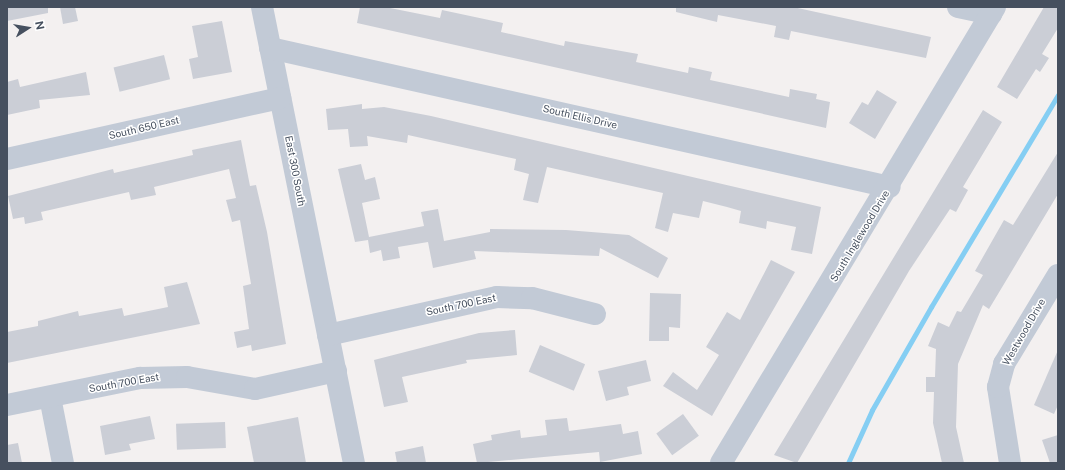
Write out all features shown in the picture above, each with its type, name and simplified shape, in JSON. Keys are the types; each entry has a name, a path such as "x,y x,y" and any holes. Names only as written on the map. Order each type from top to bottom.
{"street":[{"name":"East 300 South","path":"262,7 336,371"},
{"path":"958,7 993,11"},
{"name":"South Inglewood Drive","path":"722,463 890,187 993,11"},
{"name":"South Ellis Drive","path":"270,48 890,187"},
{"name":"South 650 East","path":"7,159 280,98"},
{"name":"Westwood Drive","path":"1010,463 997,399 999,381 1004,364 1058,275"},
{"name":"South 700 East","path":"328,335 497,297 532,298 595,314"},
{"path":"336,371 354,463"},
{"name":"South 700 East","path":"7,406 50,396 164,376 254,389 336,371"},
{"path":"50,396 63,463"}],"building":[{"path":"7,7 48,7 48,13 7,21"},
{"path":"60,7 75,7 78,21 63,24"},
{"path":"360,7 385,7 440,18 442,10 503,23 501,32 564,46 565,41 638,54 636,62 688,73 689,67 712,72 710,80 789,97 790,89 817,94 816,99 830,102 826,128 357,23"},
{"path":"676,7 793,7 931,37 926,58 791,31 789,40 774,37 776,26 718,15 717,22 676,12"},
{"path":"1044,7 1058,7 1058,28 1042,54 1049,58 1040,72 1036,69 1017,99 997,87"},
{"path":"222,21 232,72 193,79 189,59 198,57 192,26"},
{"path":"164,55 170,79 120,92 114,68"},
{"path":"86,72 90,95 39,100 40,108 7,115 7,82 18,79 20,87"},
{"path":"877,90 897,102 875,139 849,123 862,102 868,105"},
{"path":"362,104 362,109 384,107 431,116 821,207 812,254 791,250 796,227 767,221 766,229 739,223 741,211 703,201 699,218 673,213 668,232 655,228 663,193 547,167 538,203 523,200 529,174 514,170 516,159 408,135 407,143 367,136 368,146 350,147 348,129 328,130 326,109"},
{"path":"983,110 1002,122 963,187 968,190 956,212 950,209 909,271 797,463 774,455"},
{"path":"241,140 250,186 256,185 267,232 286,344 252,351 251,345 237,348 234,332 249,329 243,286 251,284 240,220 232,222 226,200 236,198 229,169 154,187 156,195 131,200 129,192 41,212 43,220 25,224 24,217 13,219 8,196 113,169 114,173 193,155 192,150"},
{"path":"1058,152 1058,194 989,309 983,305 958,364 956,427 964,463 942,463 933,423 934,392 926,392 926,377 935,377 936,349 928,346 938,322 949,327 957,311 961,312 983,275 975,271 1004,220 1013,225"},
{"path":"361,164 365,180 375,177 380,199 362,203 369,237 424,226 421,212 438,209 444,241 490,232 490,229 566,230 629,235 668,258 658,278 600,248 599,256 474,251 476,259 433,268 428,242 398,247 400,258 383,261 381,250 370,253 368,240 355,242 338,169"},
{"path":"771,260 795,272 712,416 663,386 673,372 697,390 719,355 706,347 727,312 740,320"},
{"path":"187,282 200,324 7,363 7,332 38,326 38,321 78,311 79,316 122,308 124,316 168,307 164,287"},
{"path":"650,293 681,294 680,328 669,327 669,341 649,341"},
{"path":"515,330 517,355 466,360 467,363 402,377 408,402 384,407 374,360 479,333"},
{"path":"540,345 585,364 574,391 529,372"},
{"path":"1058,350 1058,405 1054,414 1034,405"},
{"path":"646,360 651,381 627,387 629,395 606,401 598,371"},
{"path":"683,414 699,436 672,455 656,433"},
{"path":"150,416 155,439 129,444 131,450 105,455 100,426"},
{"path":"298,417 306,463 254,463 247,427"},
{"path":"567,418 569,431 621,424 623,434 638,431 642,454 600,462 599,452 477,463 473,444 492,440 491,435 520,430 521,438 547,435 545,420"},
{"path":"225,422 226,448 177,450 176,424"},
{"path":"1058,435 1058,463 1050,463 1042,440"},
{"path":"18,443 22,463 7,463 7,445"},
{"path":"423,446 426,463 397,463 395,452"}],"waterway":[{"path":"848,463 872,410 931,307 1058,95"}]}
